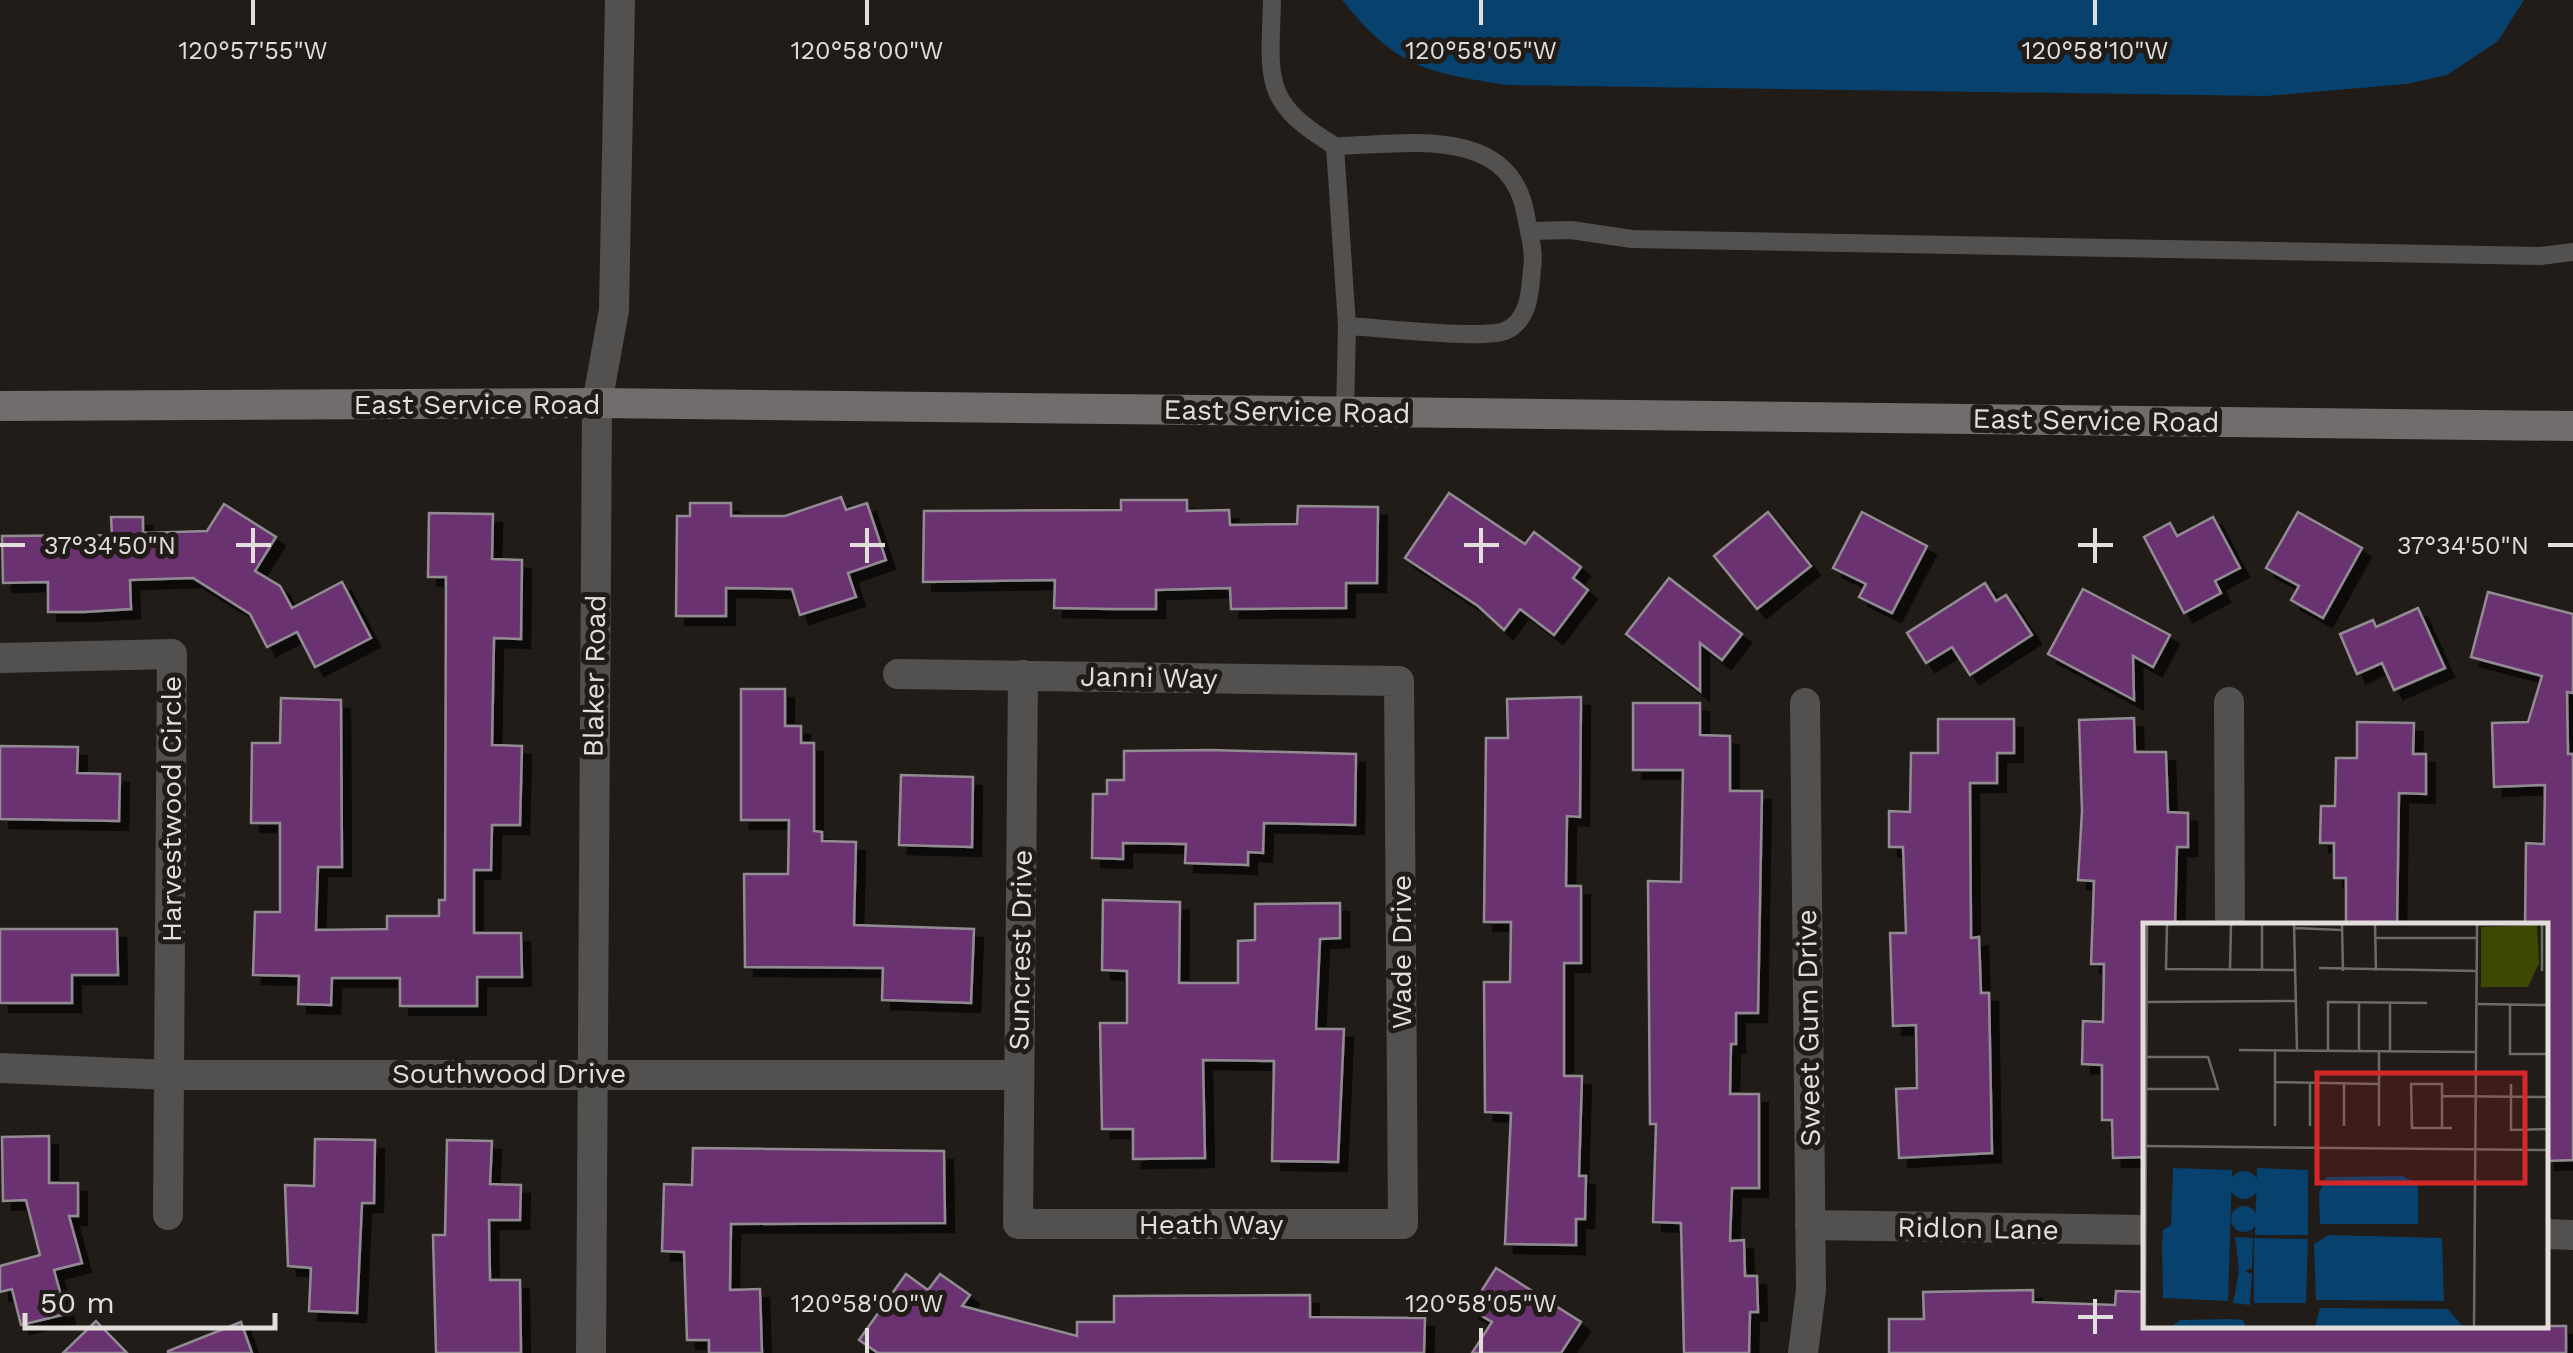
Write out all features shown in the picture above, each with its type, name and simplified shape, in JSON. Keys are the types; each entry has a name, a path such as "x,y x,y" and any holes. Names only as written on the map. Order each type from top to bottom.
{"street":[{"name":"Blaker Road","path":"591,1353 597,403 614,310 620,0"},
{"name":"East Service Road","path":"0,406 597,403 2573,426"},
{"name":"Harvestwood Circle","path":"0,658 172,654 170,1075"},
{"name":"Janni Way","path":"898,674 1399,681"},
{"name":"Suncrest Drive","path":"1018,1224 1022,676"},
{"name":"Wade Drive","path":"1399,681 1403,1224"},
{"path":"2229,702 2230,923"},
{"name":"Sweet Gum Drive","path":"1803,1353 1811,1290 1806,703"},
{"name":"Southwood Drive","path":"0,1068 170,1075 1018,1075"},
{"path":"168,1215 170,1075"},
{"name":"Heath Way","path":"1018,1224 1403,1224"},
{"name":"Ridlon Lane","path":"1810,1225 2143,1230"}],"lane":[{"path":"1272,0 1272,86 1303,127 1335,146 1438,142 1474,150 1502,164 1524,198 1534,260 1527,309 1507,330 1483,334 1346,326"},
{"path":"1335,146 1346,326 1345,412"},
{"path":"1529,231 1571,230 1632,240 2540,256 2573,252"}],"water":[{"path":"1342,0 2524,0 2498,41 2447,75 2407,84 2266,96 1507,85 1454,76 1414,63 1379,40"}],"building":[{"path":"1449,493 1525,544 1534,532 1581,567 1573,578 1588,590 1554,635 1520,609 1504,630 1478,606 1405,558"},
{"path":"841,497 846,510 867,503 886,560 848,573 856,597 800,615 792,589 726,588 726,616 676,616 677,516 690,516 690,503 731,503 731,516 785,516"},
{"path":"1121,500 1187,500 1187,511 1229,510 1230,525 1297,524 1298,506 1378,507 1377,583 1346,583 1346,608 1231,609 1230,588 1156,590 1156,609 1114,609 1054,608 1055,580 923,582 924,511 1121,510"},
{"path":"224,504 276,537 255,571 280,586 292,608 342,582 371,638 315,667 297,632 267,647 250,614 193,578 130,580 131,609 84,612 48,612 48,582 3,583 2,536 112,535 111,517 143,517 143,533 207,531"},
{"path":"1768,512 1811,566 1757,609 1714,556"},
{"path":"1862,512 1927,546 1892,613 1859,597 1866,584 1833,568"},
{"path":"2298,512 2362,548 2323,618 2291,600 2299,586 2266,568"},
{"path":"429,513 493,514 492,559 522,560 521,639 494,638 492,745 522,746 520,825 492,825 491,870 474,870 474,933 521,933 522,977 477,977 477,1006 400,1006 400,978 332,978 331,1005 298,1004 299,976 253,975 255,912 280,912 280,823 251,823 252,743 280,743 281,698 341,700 342,867 318,867 316,930 387,929 387,916 439,916 439,900 445,900 446,577 428,577"},
{"path":"2213,517 2240,568 2215,581 2221,593 2184,613 2144,537 2170,523 2177,536"},
{"path":"1669,578 1742,634 1722,660 1700,643 1700,691 1626,634"},
{"path":"1985,583 1996,601 2006,595 2032,635 1970,675 1952,647 1926,663 1907,633"},
{"path":"2083,589 2170,635 2153,667 2133,656 2134,700 2048,654"},
{"path":"2488,592 2573,614 2573,693 2567,692 2568,754 2573,754 2573,1160 2548,1161 2548,923 2525,923 2526,843 2544,844 2545,785 2494,787 2492,723 2528,722 2542,676 2471,657"},
{"path":"2418,608 2445,668 2394,690 2382,663 2357,674 2340,634 2373,620 2376,627"},
{"path":"741,689 785,689 785,726 801,726 801,743 814,743 814,831 822,832 822,841 856,842 854,925 974,929 971,1003 882,1000 883,968 745,967 744,874 788,874 789,820 741,820"},
{"path":"1581,697 1580,817 1567,816 1566,886 1581,886 1581,963 1564,963 1564,1076 1582,1076 1579,1176 1586,1176 1585,1219 1576,1219 1576,1245 1505,1244 1511,1113 1485,1112 1484,982 1510,982 1511,922 1484,922 1486,738 1508,738 1507,699"},
{"path":"1633,703 1700,703 1700,735 1730,736 1730,791 1762,791 1758,1013 1736,1013 1736,1044 1731,1044 1730,1094 1759,1094 1759,1188 1732,1188 1730,1241 1744,1240 1745,1276 1757,1276 1758,1312 1750,1312 1749,1353 1684,1353 1681,1223 1653,1222 1656,1124 1650,1124 1648,881 1681,882 1683,770 1633,770"},
{"path":"2134,718 2135,752 2166,752 2168,812 2188,813 2188,847 2177,847 2175,923 2143,923 2143,1157 2113,1158 2112,1120 2102,1120 2102,1065 2082,1064 2083,1021 2103,1022 2104,964 2091,964 2094,881 2078,880 2082,811 2079,720"},
{"path":"1938,719 2014,719 2014,753 1997,753 1997,783 1970,783 1971,938 1979,937 1981,993 1989,993 1992,1153 1899,1158 1896,1089 1917,1088 1916,1025 1893,1026 1890,933 1906,933 1903,847 1889,847 1889,811 1910,812 1911,753 1938,753"},
{"path":"2357,722 2414,723 2413,754 2426,754 2426,794 2399,793 2397,923 2346,923 2346,878 2334,878 2334,843 2320,843 2321,806 2335,806 2336,758 2357,758"},
{"path":"0,746 78,747 77,773 120,774 119,821 0,819"},
{"path":"1124,751 1356,754 1355,825 1264,823 1263,853 1248,852 1248,865 1185,863 1186,844 1123,843 1123,859 1092,858 1093,794 1107,794 1107,780 1124,780"},
{"path":"901,775 973,777 972,847 899,845"},
{"path":"1103,900 1180,902 1179,983 1238,983 1238,941 1255,940 1255,904 1340,903 1340,938 1320,939 1316,1029 1344,1029 1338,1162 1272,1161 1274,1061 1203,1060 1205,1158 1133,1159 1133,1129 1102,1129 1100,1023 1127,1023 1127,971 1102,970"},
{"path":"0,929 117,929 118,975 72,975 72,1003 0,1003"},
{"path":"49,1136 49,1183 78,1183 78,1216 69,1216 82,1263 54,1270 66,1314 21,1325 12,1289 0,1292 0,1266 40,1255 26,1200 3,1201 2,1137"},
{"path":"315,1139 375,1140 374,1203 362,1203 357,1313 309,1311 311,1268 288,1266 285,1185 314,1186"},
{"path":"447,1140 492,1141 490,1184 521,1185 520,1220 489,1220 490,1280 520,1280 521,1353 436,1353 433,1235 445,1235"},
{"path":"693,1148 944,1151 945,1223 731,1224 730,1290 760,1289 762,1353 709,1353 709,1340 687,1340 684,1252 662,1251 664,1184 692,1185"},
{"path":"1496,1268 1581,1322 1561,1353 1472,1353 1492,1322 1470,1309"},
{"path":"906,1274 928,1290 940,1274 970,1295 962,1306 1077,1336 1077,1322 1114,1322 1114,1296 1310,1295 1310,1317 1425,1318 1424,1353 878,1353 859,1340"},
{"path":"2033,1290 2033,1302 2115,1305 2116,1291 2143,1292 2143,1328 2566,1326 2566,1353 1889,1353 1889,1319 1924,1319 1923,1292"},
{"path":"96,1321 127,1353 63,1353"},
{"path":"241,1322 252,1353 168,1353 168,1351"}]}
